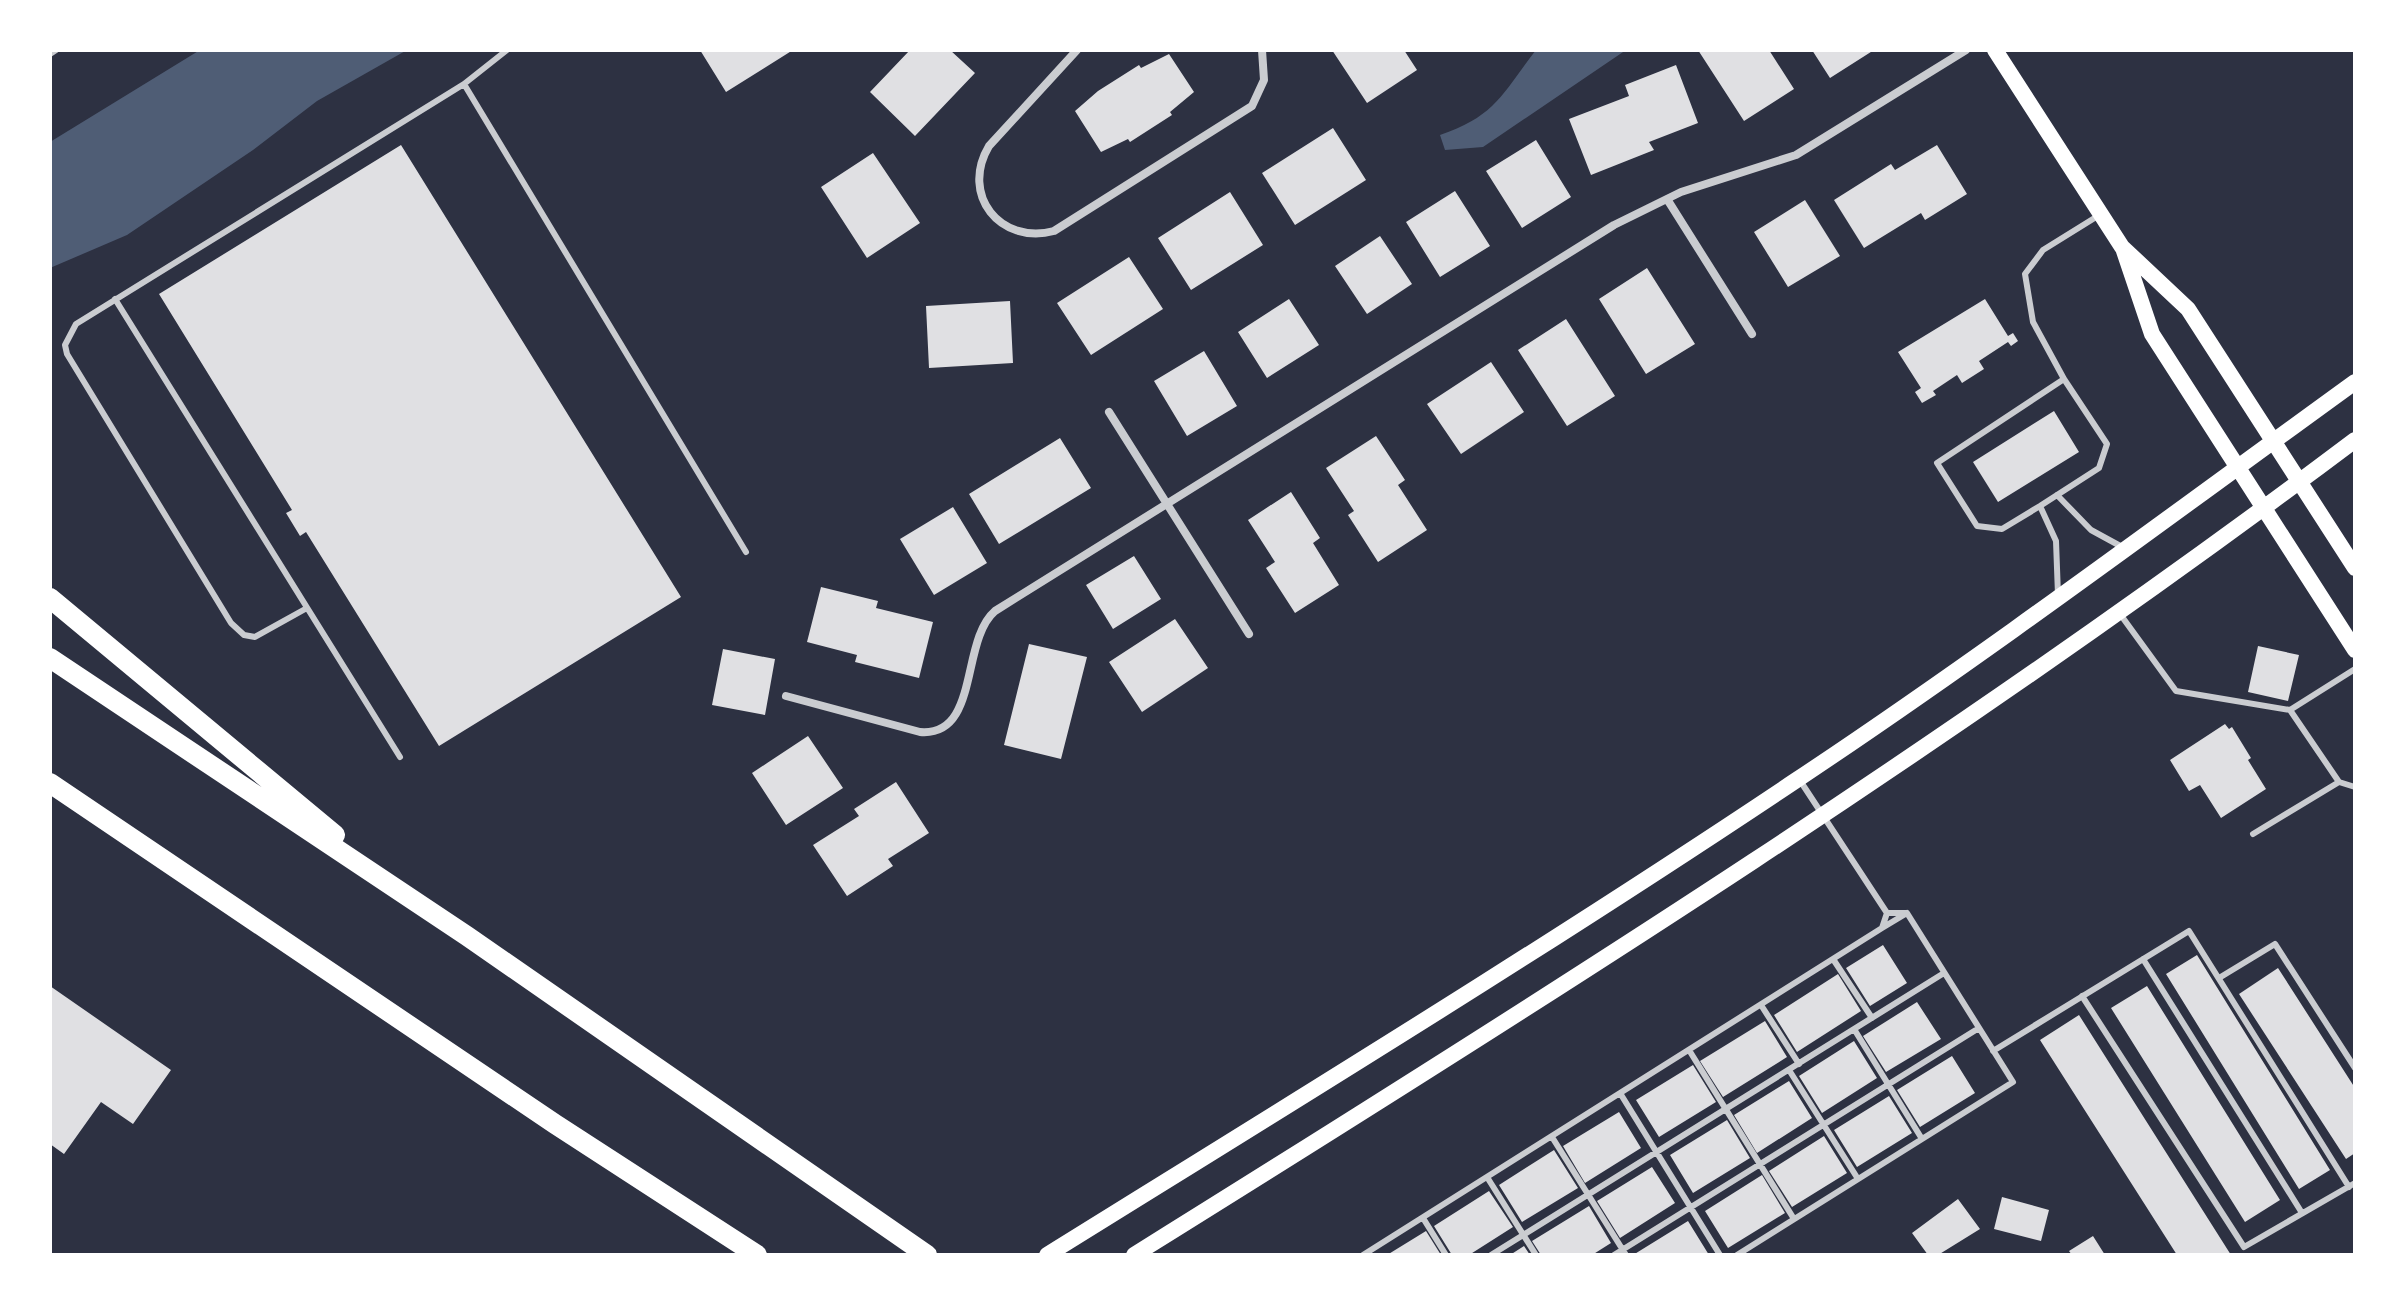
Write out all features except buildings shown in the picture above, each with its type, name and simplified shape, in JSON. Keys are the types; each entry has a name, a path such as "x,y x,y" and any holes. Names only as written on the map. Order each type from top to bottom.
{"highway":[{"path":"50,598 418,905"},
{"path":"50,658 418,905 927,1255"},
{"path":"50,783 555,1124 757,1255"}],"main road":[{"path":"1995,50 2122,247 2152,334 2355,650"},
{"path":"2122,247 2188,309 2355,568"},
{"path":"1049,1254 1464,995 1799,779 2239,468 2355,382"},
{"path":"1134,1255 1568,984 1824,816 2355,440"}],"street":[{"path":"1077,50 989,146 981,161 979,188 984,205 996,221 1013,231 1041,235 1054,231 1252,106 1264,80 1262,50"},
{"path":"786,696 920,732 932,732 945,726 958,714 980,628 988,617 1614,225 1667,199 1796,155 1966,50"},
{"path":"1667,199 1752,334"},
{"path":"1109,412 1249,634"}],"lane":[{"path":"50,54 56,50"},
{"path":"307,608 255,637 244,635 231,623 67,354 65,345 76,324 464,84 507,50"},
{"path":"464,84 746,552"},
{"path":"2064,379 1937,463 1977,526 2002,529 2099,468 2107,444 2064,379 2033,322 2025,274 2043,250 2101,214"},
{"path":"115,299 400,757"},
{"path":"2057,495 2091,530 2124,548"},
{"path":"2040,506 2056,541 2058,595"},
{"path":"2117,611 2176,691 2290,710 2355,669"},
{"path":"2290,710 2339,782 2355,787"},
{"path":"1799,779 1887,913"},
{"path":"2253,834 2339,782"},
{"path":"1887,913 1907,913"},
{"path":"1882,928 1887,913"},
{"path":"1363,1255 1907,913"},
{"path":"1737,1255 2013,1082 1907,913"},
{"path":"1993,1051 2082,996 2189,931 2352,1185 2244,1247 2082,996"},
{"path":"2219,978 2275,944 2355,1068"},
{"path":"1833,959 1872,1018"},
{"path":"2143,959 2302,1213"},
{"path":"1491,1255 1944,973"},
{"path":"1761,1005 1799,1064"},
{"path":"1614,1255 1624,1252 1979,1028"},
{"path":"1854,1029 1922,1139"},
{"path":"1689,1050 1794,1219"},
{"path":"1789,1070 1858,1179"},
{"path":"1620,1093 1720,1255"},
{"path":"1552,1137 1624,1252"},
{"path":"1487,1177 1536,1255"},
{"path":"1423,1218 1446,1255"}],"water":[{"path":"200,50 407,50 317,101 253,150 127,235 50,268 50,142"},
{"path":"1536,50 1626,50 1483,147 1445,150 1440,135 1459,128 1486,111"}]}
